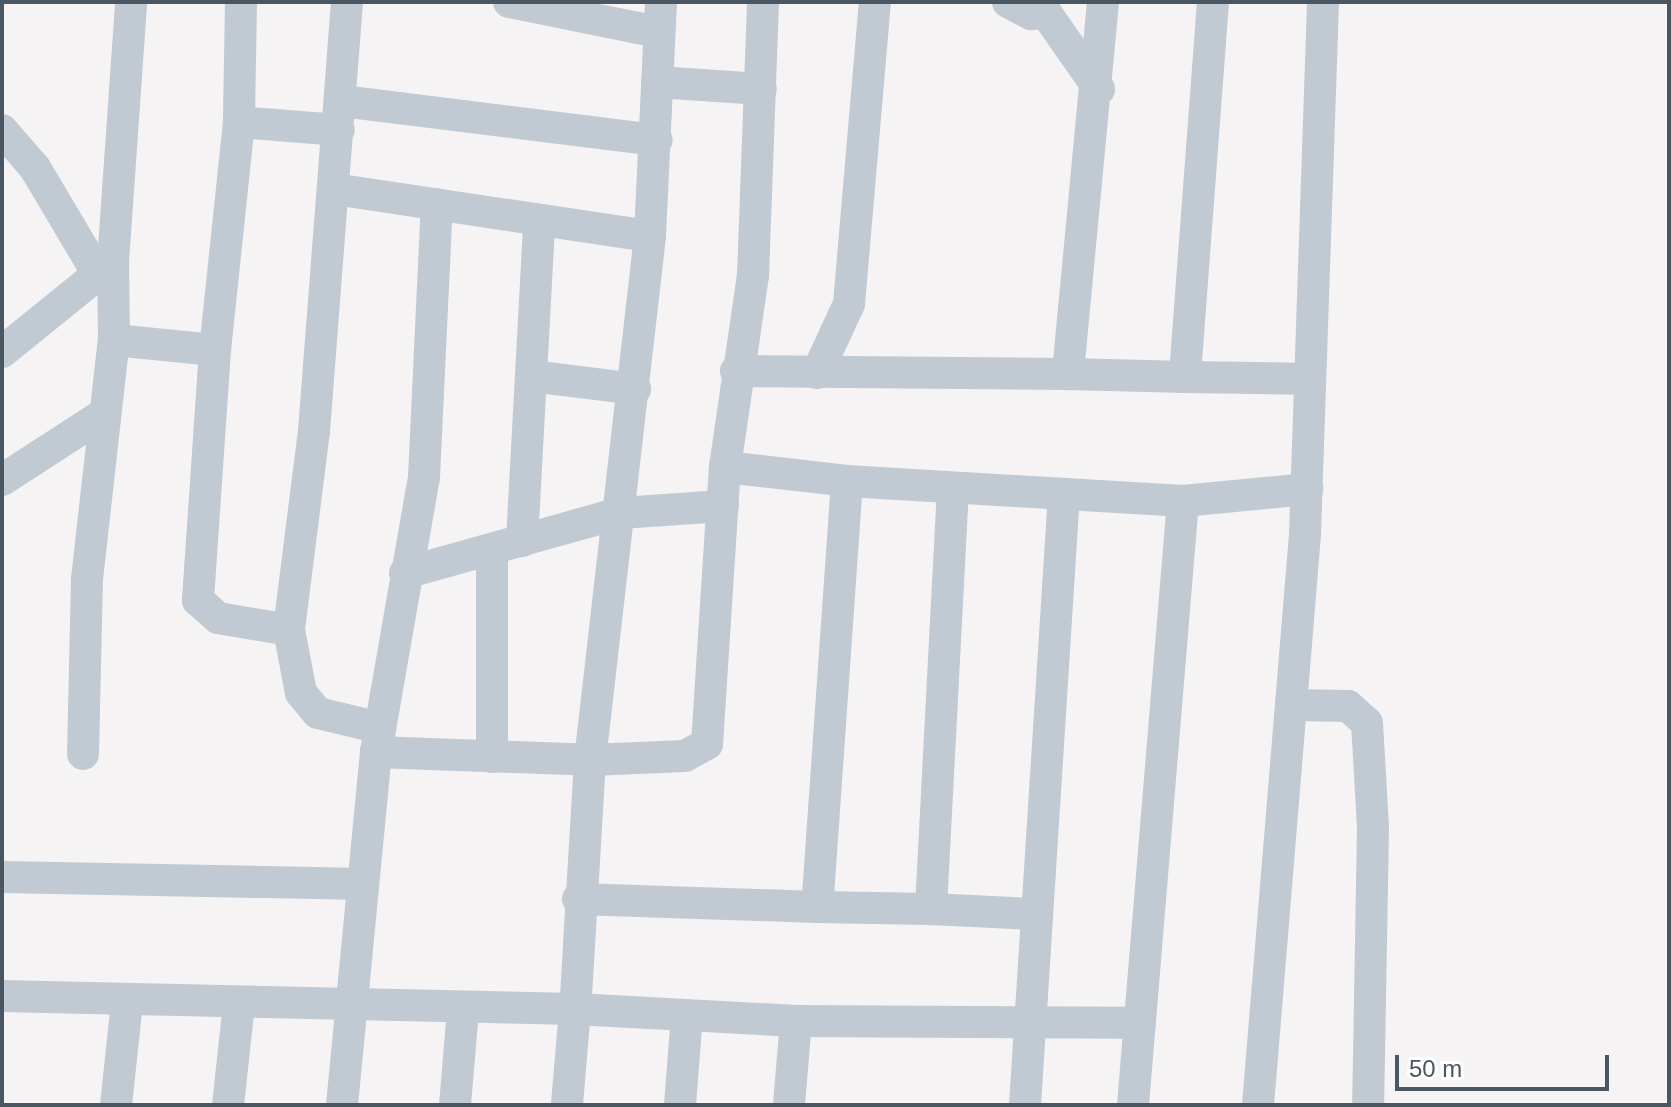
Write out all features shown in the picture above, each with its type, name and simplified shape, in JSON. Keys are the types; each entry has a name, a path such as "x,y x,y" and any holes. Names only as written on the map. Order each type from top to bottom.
{"street":[{"path":"83,754 87,579 114,340 105,268 131,2"},
{"path":"241,2 239,122 215,350 198,600 218,618 289,630"},
{"path":"347,2 334,189 289,630 301,693 318,713 378,740 492,757 590,760 685,756 707,744 725,467 736,371 753,276 763,2"},
{"path":"509,2 660,17 657,140 650,236 635,389 590,760 578,899 575,1009 567,1105"},
{"path":"817,373 849,304 875,2"},
{"path":"1008,2 1031,14 1058,7 1099,89"},
{"path":"1068,374 1099,89 1103,2"},
{"path":"1185,377 1213,2"},
{"path":"1258,1105 1307,489 1323,2"},
{"path":"657,82 761,89"},
{"path":"239,122 340,116 657,140"},
{"path":"2,130 35,168 105,268"},
{"path":"334,189 539,222 650,236"},
{"path":"342,1105 378,740 424,477 437,204"},
{"path":"522,541 539,222"},
{"path":"2,352 105,268"},
{"path":"114,340 215,350"},
{"path":"736,371 1310,379"},
{"path":"531,376 635,389"},
{"path":"2,480 104,414"},
{"path":"725,467 847,481 1183,501 1307,489"},
{"path":"817,907 847,481"},
{"path":"931,909 953,488"},
{"path":"1025,1105 1034,914 1064,494"},
{"path":"1133,1105 1183,501"},
{"path":"405,573 620,513 723,506"},
{"path":"492,551 492,757"},
{"path":"1291,705 1348,706 1367,723 1373,827 1368,1105"},
{"path":"2,877 363,884"},
{"path":"578,899 1034,914"},
{"path":"2,996 127,1002 575,1009 796,1021 1140,1023"},
{"path":"116,1105 127,1002"},
{"path":"228,1105 239,1003"},
{"path":"455,1105 463,1009"},
{"path":"680,1105 687,1015"},
{"path":"789,1105 796,1021"}]}
